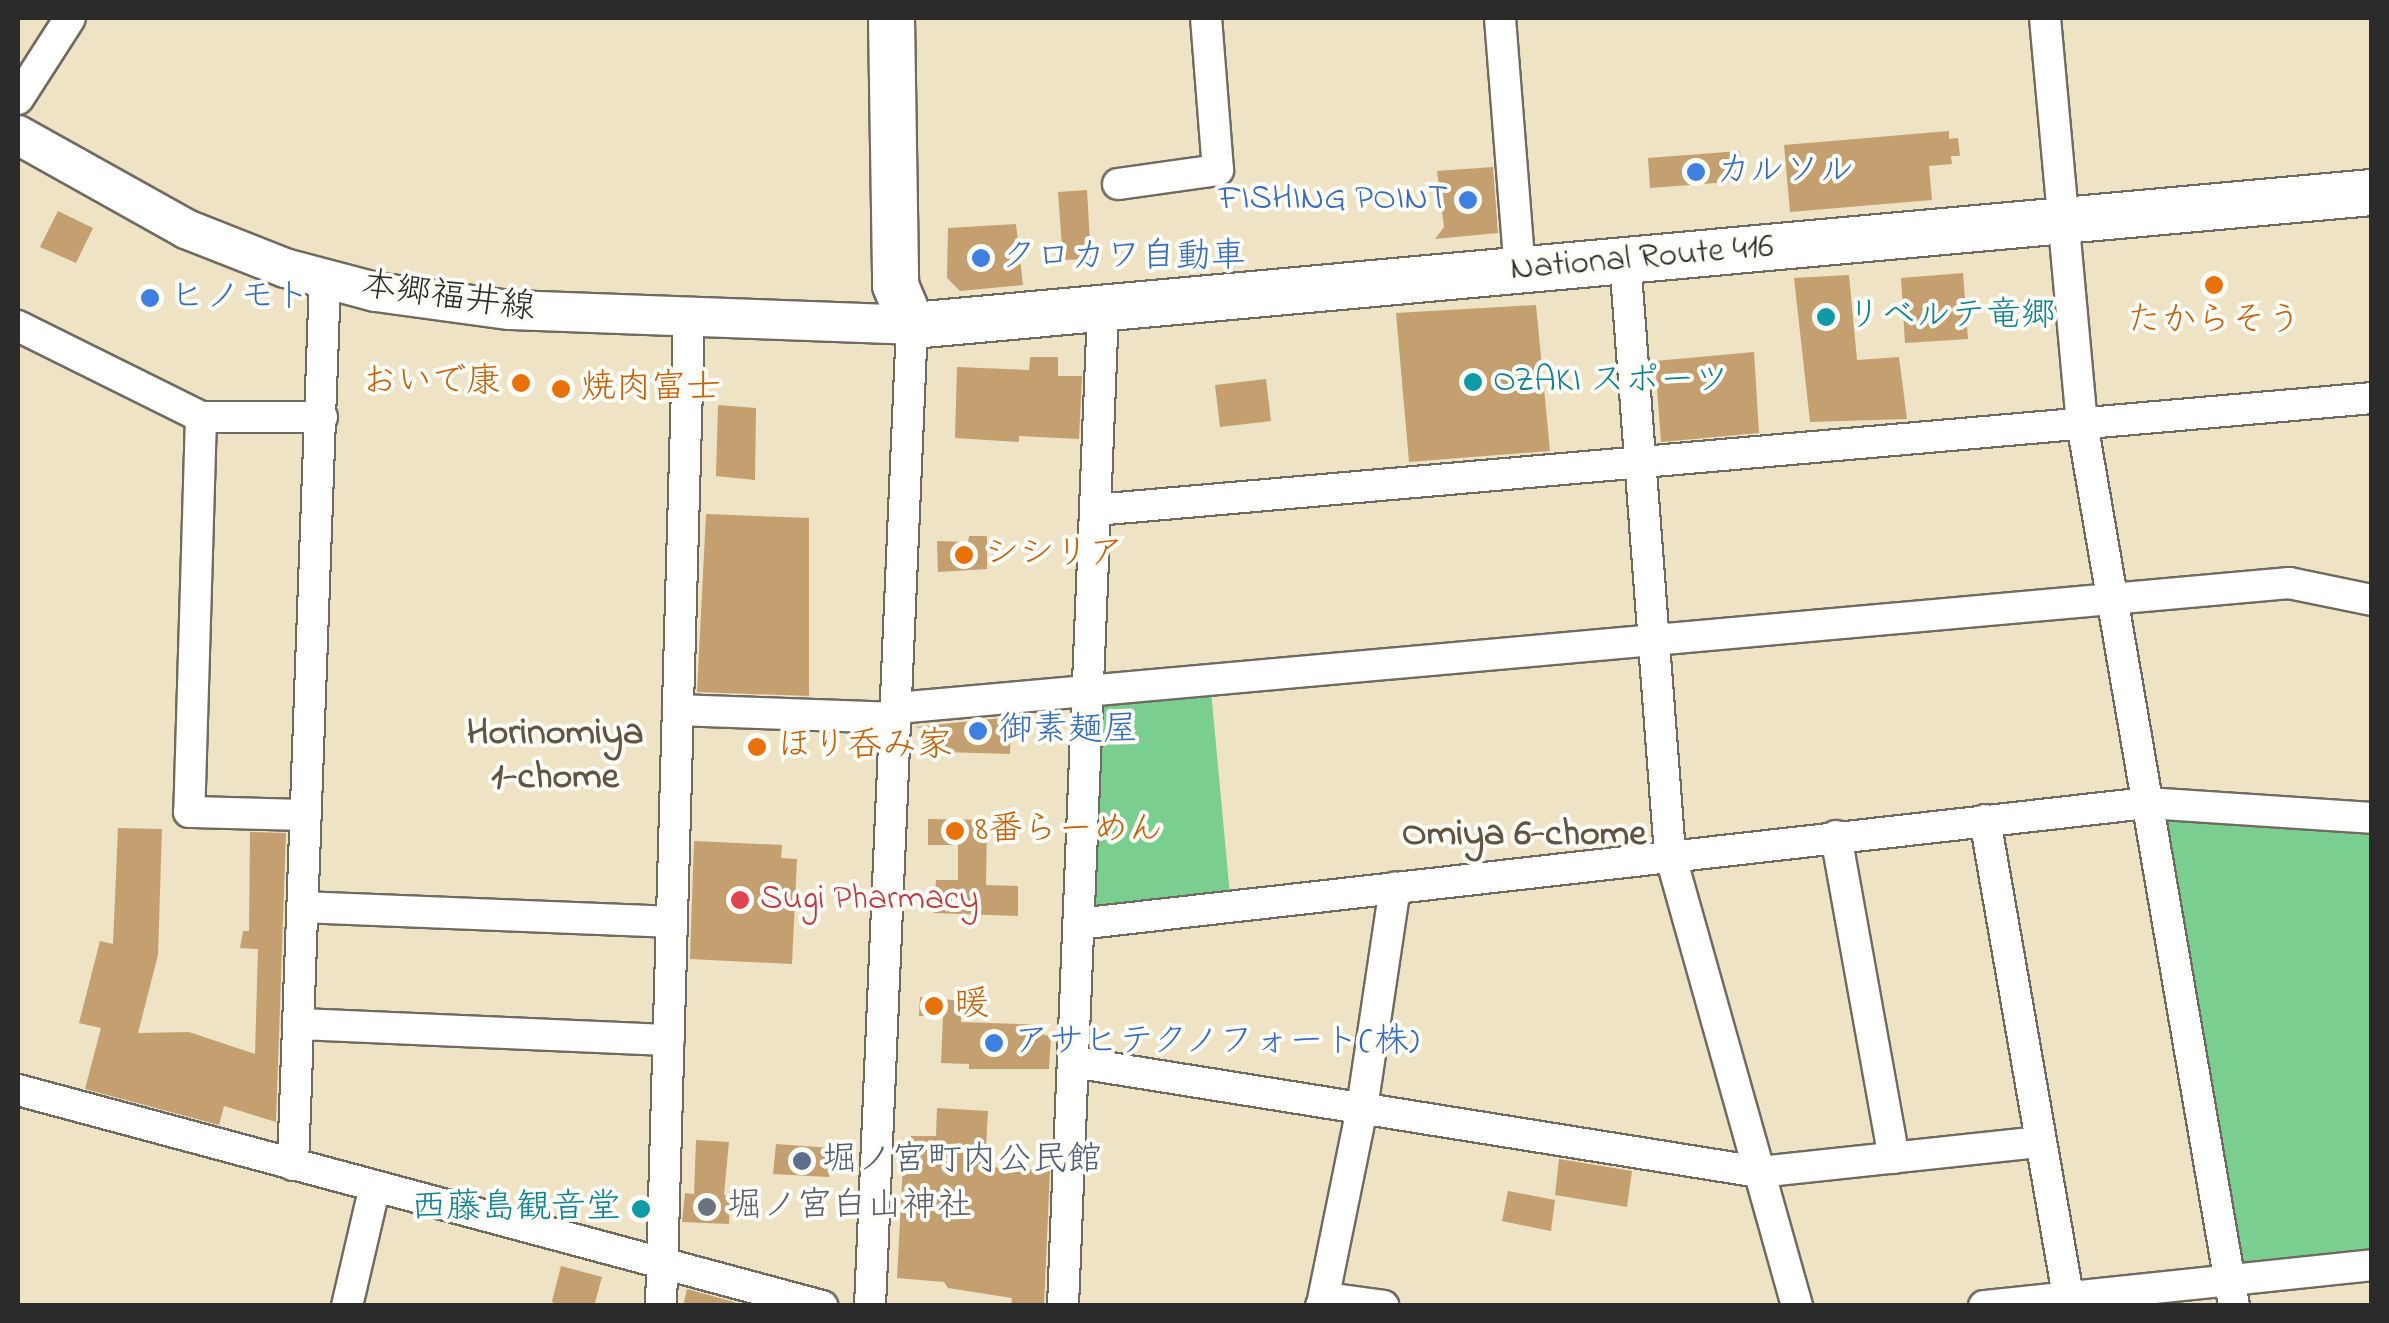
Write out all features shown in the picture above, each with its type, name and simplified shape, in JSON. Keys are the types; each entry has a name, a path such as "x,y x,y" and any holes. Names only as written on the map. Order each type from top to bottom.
{"highway":[{"path":"891,18 895,285 912,325"},
{"path":"912,325 923,283 918,18"},
{"name":"National Route 416","path":"912,325 2372,192"}],"main road":[{"name":"本郷福井線","path":"18,135 186,229 325,280 468,307 912,325"}],"street":[{"path":"18,99 70,18"},
{"path":"1118,184 1218,170 1206,18"},
{"path":"1500,18 1520,270"},
{"path":"2045,18 2082,423 2231,1293"},
{"path":"1626,260 1670,854 1797,1306"},
{"path":"293,1164 325,280"},
{"path":"1063,1306 1102,310"},
{"path":"661,1306 689,316"},
{"path":"870,1306 912,325"},
{"path":"18,326 201,417 322,418"},
{"path":"1094,510 1643,465 2372,398"},
{"path":"201,417 189,812 306,815"},
{"path":"678,710 897,713 1087,691 2288,583 2372,600"},
{"path":"1078,924 2147,803 2372,818"},
{"path":"1985,820 2068,1297"},
{"path":"1836,836 1894,1158"},
{"path":"1321,1305 1362,1108 1395,886"},
{"path":"303,907 672,922"},
{"path":"298,1024 668,1040"},
{"path":"1073,1062 1760,1172 2039,1142"},
{"path":"18,1090 822,1306"},
{"path":"347,1306 375,1186"},
{"path":"1984,1306 2068,1297 2231,1293 2372,1265"},
{"path":"1321,1305 1334,1299 1384,1306"}],"green space":[{"path":"1210,680 1231,906 1078,924 1087,691"},
{"path":"2160,817 2371,825 2371,1255 2237,1268"}],"building":[{"path":"1949,131 1949,139 1958,138 1960,156 1951,156 1952,164 1929,166 1932,200 1790,212 1784,145"},
{"path":"1740,151 1742,181 1650,188 1648,158"},
{"path":"1493,167 1498,233 1435,239 1444,227 1437,171"},
{"path":"1087,190 1091,259 1063,260 1058,192"},
{"path":"58,211 93,228 76,263 40,247"},
{"path":"1016,224 1023,285 960,291 947,278 948,228"},
{"path":"1963,273 1968,339 1905,343 1901,278"},
{"name":"リベルテ竜郷","path":"1849,275 1857,360 1899,357 1907,419 1810,422 1794,278"},
{"name":"OZAKI スポーツ","path":"1536,305 1550,451 1409,462 1396,313"},
{"name":"OZAKI スポーツ","path":"1754,352 1759,433 1661,442 1655,361"},
{"path":"1030,357 1058,357 1058,376 1082,376 1079,439 1019,436 1019,442 955,438 957,367 1029,370"},
{"path":"1266,379 1271,421 1220,427 1215,385"},
{"path":"718,405 756,408 755,480 716,476"},
{"path":"706,514 809,518 809,696 697,692"},
{"path":"969,536 987,536 987,569 938,572 937,541 968,542"},
{"path":"1011,717 1010,754 943,752 943,731 914,727"},
{"path":"928,819 987,820 986,885 1018,886 1018,916 934,913 936,880 958,880 958,845 928,845"},
{"path":"118,828 162,829 158,955 138,1033 189,1032 255,1054 258,949 240,948 243,931 249,931 250,832 286,833 276,1122 224,1106 219,1125 85,1089 101,1028 79,1023 100,941 113,944"},
{"path":"694,841 782,845 781,858 797,859 792,964 690,959"},
{"path":"920,997 962,1001 961,1022 1044,1025 1044,1035 1051,1036 1049,1069 969,1069 969,1064 941,1063 943,1016 919,1016"},
{"path":"937,1108 988,1111 985,1167 1050,1170 1044,1306 1011,1306 1012,1298 948,1288 944,1282 897,1278 903,1164 910,1164 911,1136 936,1136"},
{"path":"696,1140 729,1142 724,1195 730,1195 729,1224 682,1222 685,1193 694,1194"},
{"name":"堀ノ宮町内公民館","path":"776,1144 831,1148 829,1177 773,1174"},
{"path":"1559,1159 1632,1171 1627,1207 1555,1195"},
{"path":"1508,1191 1555,1200 1551,1231 1502,1221"},
{"path":"561,1266 602,1277 594,1306 556,1306 552,1301"},
{"path":"687,1289 741,1304 741,1306 683,1306"}],"place":[{"name":"カルソル","path":"1696,172"},
{"name":"FISHING POINT","path":"1468,200"},
{"name":"クロカワ自動車","path":"981,258"},
{"name":"たからそう","path":"2214,285"},
{"name":"ヒノモト","path":"150,298"},
{"name":"リベルテ竜郷","path":"1826,317"},
{"name":"OZAKI スポーツ","path":"1473,382"},
{"name":"おいで康","path":"521,383"},
{"name":"焼肉富士","path":"561,389"},
{"name":"シシリア","path":"964,555"},
{"name":"御素麺屋","path":"978,731"},
{"name":"ほり呑み家","path":"757,747"},
{"name":"8番らーめん","path":"955,831"},
{"name":"Sugi Pharmacy","path":"740,900"},
{"name":"暖","path":"934,1006"},
{"name":"アサヒテクノフォート(株)","path":"994,1043"},
{"name":"堀ノ宮町内公民館","path":"802,1161"},
{"name":"堀ノ宮白山神社","path":"707,1207"},
{"name":"西藤島観音堂","path":"641,1209"}],"district":[{"name":"Horinomiya 1-chome","path":"555,757"},
{"name":"Omiya 6-chome","path":"1524,836"}]}
